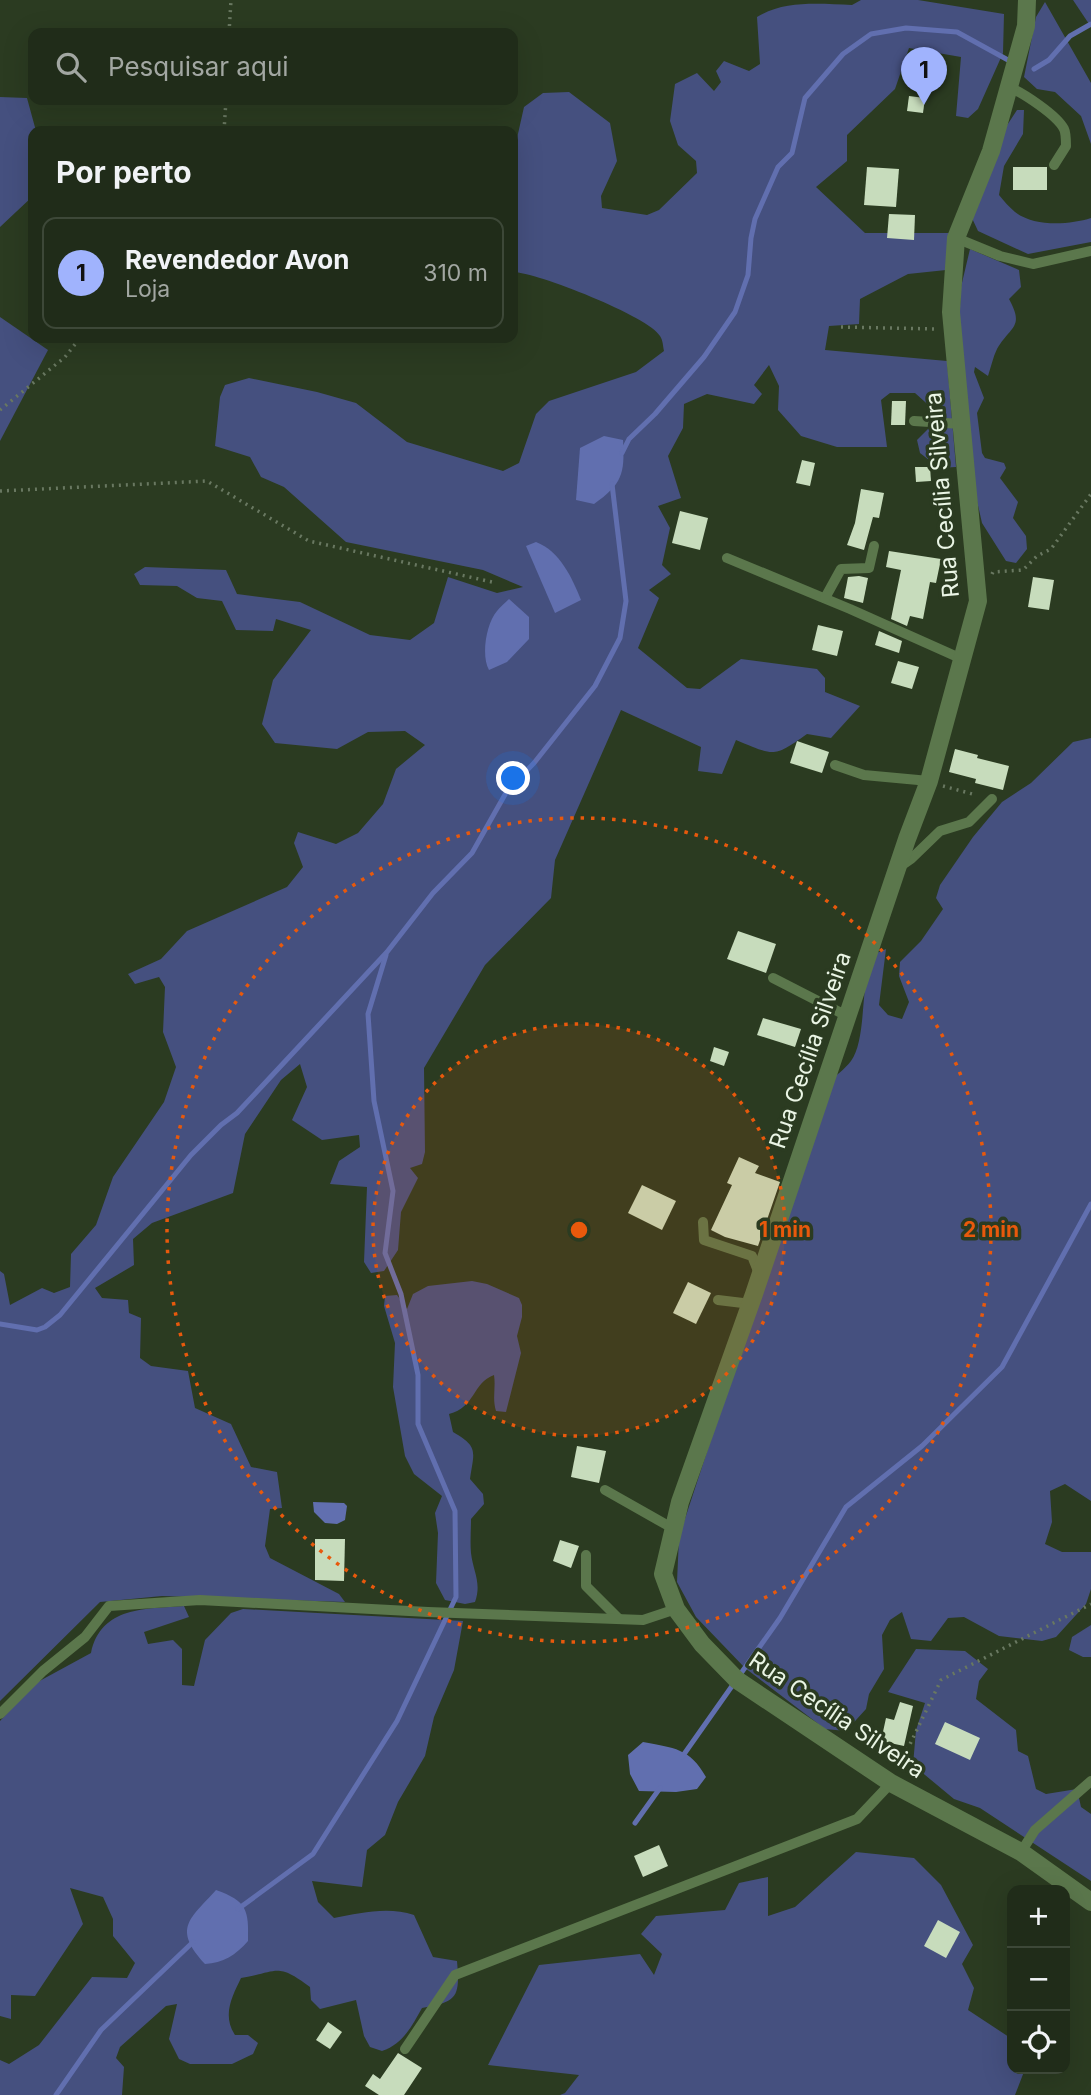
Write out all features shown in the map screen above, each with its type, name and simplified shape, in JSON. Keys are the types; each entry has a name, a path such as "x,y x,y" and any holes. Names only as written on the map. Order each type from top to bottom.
{"street":[{"name":"Rua Cecília Silveira","path":"1027,0 1026,26 991,151 956,238 951,312 978,601 929,781 751,1304 680,1502 663,1574 676,1609 702,1644 737,1680 891,1783 1021,1852 1091,1902"}],"lane":[{"path":"1009,87 1022,92 1064,129 1066,146 1054,165"},
{"path":"956,238 1000,256 1033,264 1091,250"},
{"path":"914,421 961,424"},
{"path":"825,598 841,569 869,568 874,546"},
{"path":"727,558 962,659"},
{"path":"835,765 864,775 929,781"},
{"path":"898,867 911,859 940,831 968,822 992,799"},
{"path":"773,978 848,1016"},
{"path":"703,1222 704,1240 752,1256 760,1276"},
{"path":"718,1300 751,1304"},
{"path":"605,1490 674,1529"},
{"path":"586,1555 586,1586 619,1619"},
{"path":"0,1714 43,1671 85,1637 109,1606 200,1600 643,1620 676,1609"},
{"path":"1021,1852 1035,1830 1091,1782"},
{"path":"405,2049 455,1975 857,1818 891,1783"}],"path":[{"path":"229,28 231,0"},
{"path":"224,126 226,105"},
{"path":"841,327 953,329"},
{"path":"0,410 65,357 76,343"},
{"path":"0,491 207,481 309,541 492,582"},
{"path":"978,601 993,572 1023,570 1037,556 1051,549 1091,494"},
{"path":"929,781 992,799"},
{"path":"891,1783 941,1681 1091,1604"}],"shaded area":[{"path":"861,0 918,0 1004,14 1003,53 978,109 968,118 956,116 961,57 909,48 895,89 847,135 847,161 816,187 865,233 955,233 946,270 908,274 860,299 859,324 829,326 825,350 947,361 956,467 939,468 920,453 917,440 935,422 934,410 915,393 890,393 881,400 887,447 837,447 801,436 778,410 779,386 769,365 754,385 762,394 754,404 707,394 684,404 683,428 668,456 681,498 658,506 670,528 662,565 671,574 649,590 659,598 638,648 687,688 700,689 741,659 817,669 825,678 825,692 860,706 831,738 807,734 780,751 773,752 736,740 722,774 698,771 701,747 621,710 555,860 551,898 485,965 424,1068 425,1152 422,1164 410,1168 418,1178 401,1212 398,1250 384,1271 371,1273 364,1262 367,1187 330,1184 339,1161 360,1147 359,1135 322,1140 292,1120 307,1087 300,1064 281,1080 245,1134 233,1193 152,1223 133,1239 134,1265 95,1288 102,1298 128,1300 129,1313 141,1318 140,1358 151,1366 188,1371 195,1408 231,1424 251,1467 277,1472 282,1508 270,1509 265,1546 270,1558 339,1594 345,1602 162,1596 100,1602 0,1701 0,1271 4,1274 10,1305 42,1288 54,1293 70,1287 71,1254 96,1225 113,1177 164,1102 176,1067 163,1032 165,987 159,977 135,984 128,974 161,959 187,931 287,887 303,867 294,843 298,832 336,844 358,833 383,804 396,769 425,745 405,731 368,732 337,749 275,743 262,724 273,680 311,630 276,619 273,631 236,630 222,601 197,598 177,586 140,585 134,574 145,567 226,570 237,594 300,602 370,635 410,640 434,623 448,577 497,593 523,587 483,570 346,542 284,487 261,477 250,457 215,446 220,397 225,385 249,378 317,392 356,403 407,442 503,471 519,463 536,414 549,401 636,372 664,351 660,336 636,318 567,287 518,273 518,134 524,107 543,93 569,92 610,123 617,161 601,196 602,208 647,215 659,210 697,173 696,161 678,145 670,121 675,84 697,73 714,91 721,82 716,71 724,61 749,71 760,64 757,17 768,12 803,4 852,5"},
{"path":"1073,0 1091,0 1091,27"},
{"path":"1045,2 1091,83 1091,144 1081,116 1055,92 1037,89 1024,77 1036,17"},
{"path":"0,97 27,98 35,126 28,126 28,201 0,227"},
{"path":"1017,110 1024,110 1023,134 1004,166 999,195 1015,212 1032,220 1062,223 1091,218 1091,242 1028,254 978,231 971,216 1000,136"},
{"path":"970,249 1019,270 1021,287 1009,299 1016,316 1014,326 997,349 988,376 975,367 974,372 984,398 977,413 982,453 985,458 1004,463 1006,468 1000,478 1018,502 1013,518 1026,536 1027,549 1016,563 1006,561 982,523 970,470 958,343 961,287"},
{"path":"0,317 28,336 28,343 38,343 48,350 0,441"},
{"path":"604,436 623,440 620,477 611,490 594,504 576,500 580,448"},
{"path":"536,542 558,559 569,574 581,600 555,613 526,546"},
{"path":"509,599 529,617 529,639 507,662 489,670 485,657 488,632 493,617"},
{"path":"1091,738 1091,1501 1065,1484 1050,1491 1052,1522 1045,1544 1062,1552 1091,1552 1091,1589 1086,1604 1056,1637 1042,1641 999,1636 964,1617 948,1618 931,1641 911,1639 902,1612 890,1620 882,1635 884,1669 869,1694 866,1709 846,1731 825,1729 745,1668 696,1617 677,1582 679,1537 828,1083 849,1064 856,1051 872,955 886,949 879,1005 888,1015 902,1019 909,1002 899,976 900,962 921,941 943,909 936,898 940,885 973,837 1002,802 1031,783 1073,742"},
{"path":"472,1281 487,1284 519,1298 522,1317 517,1336 521,1353 506,1412 496,1411 494,1375 481,1383 464,1406 449,1414 453,1432 467,1442 473,1451 470,1479 483,1494 484,1504 471,1519 471,1553 477,1595 475,1602 465,1604 445,1600 436,1583 438,1533 435,1513 442,1496 414,1474 405,1456 393,1387 395,1343 384,1306 385,1296 397,1295 407,1309 413,1294 428,1286"},
{"path":"313,1502 344,1503 347,1506 345,1520 337,1524 325,1523 314,1512"},
{"path":"184,1606 189,1617 144,1632 148,1644 173,1640 182,1649 182,1685 194,1686 205,1640 231,1613 243,1609 463,1621 454,1670 434,1717 425,1756 398,1802 385,1835 367,1850 362,1887 312,1881 318,1902 334,1918 384,1911 414,1915 433,1957 457,1961 457,1990 450,2000 422,2008 401,2039 382,2051 370,2047 364,2036 356,2000 320,2009 311,2000 310,1987 290,1974 277,1971 241,1978 230,2006 229,2020 235,2035 248,2035 258,2043 253,2054 232,2064 190,2064 179,2059 169,2039 177,2004 166,2006 120,2047 116,2058 124,2067 122,2095 0,2095 0,2060 9,2064 39,2045 92,1977 127,1978 135,1963 113,1936 113,1919 103,1897 70,1888 83,1924 35,1996 11,1995 11,2019 0,2016 0,1721 34,1684 91,1653 104,1626 115,1618 141,1610"},
{"path":"1091,1625 1091,1657 1083,1657 1069,1650 1072,1637"},
{"path":"916,1649 965,1651 988,1669 979,1681 976,1699 1016,1730 1018,1751 1028,1756 1036,1789 1046,1794 1077,1789 1081,1807 1091,1814 1091,1881 980,1808 954,1799 913,1765 916,1730 925,1703 888,1692"},
{"path":"643,1742 680,1751 694,1760 706,1777 697,1789 676,1792 639,1791 630,1774 628,1755"},
{"path":"856,1852 914,1858 941,1885 973,1945 962,1964 974,1988 968,2010 1007,2036 1007,2074 1023,2074 1015,2095 560,2095 565,2093 579,2075 488,2065 539,1965 640,1954 654,1975 662,1954 641,1934 656,1916 725,1910 739,1883 768,1877 768,1916 795,1907"},
{"path":"216,1890 234,1898 244,1908 248,1922 248,1941 229,1957 205,1964 189,1941 188,1924"}],"building":[{"path":"909,96 925,98 923,113 907,111"},
{"path":"867,167 899,169 896,207 864,205"},
{"path":"1013,167 1047,167 1047,190 1013,190"},
{"path":"889,214 915,215 914,240 887,238"},
{"path":"892,401 906,401 905,425 891,425"},
{"path":"802,460 815,463 810,486 796,483"},
{"path":"915,467 930,467 931,481 916,482"},
{"path":"861,489 884,493 879,518 873,517 864,550 847,545 855,523"},
{"path":"680,511 708,518 700,550 672,543"},
{"path":"889,551 941,559 936,583 930,582 923,619 910,616 907,626 891,619 901,570 886,567"},
{"path":"848,577 868,578 863,603 844,598"},
{"path":"1033,577 1054,580 1049,610 1028,607"},
{"path":"818,625 843,631 837,656 812,650"},
{"path":"879,631 902,641 899,653 875,645"},
{"path":"898,661 919,667 912,689 891,683"},
{"path":"797,741 829,752 822,773 790,763"},
{"path":"955,749 1009,766 1003,790 975,783 976,779 949,772"},
{"path":"738,931 776,944 766,973 727,959"},
{"path":"763,1018 801,1029 795,1047 757,1035"},
{"path":"714,1047 729,1052 724,1066 710,1061"},
{"path":"739,1157 759,1166 755,1173 780,1182 758,1246 725,1237 711,1230 732,1185 727,1183"},
{"path":"642,1185 676,1201 662,1230 628,1213"},
{"path":"688,1282 711,1293 696,1324 673,1313"},
{"path":"577,1446 606,1451 599,1483 571,1477"},
{"path":"315,1539 345,1539 344,1581 315,1580"},
{"path":"560,1540 579,1546 571,1568 553,1561"},
{"path":"900,1702 913,1706 904,1746 881,1741 886,1718 894,1720"},
{"path":"945,1722 980,1738 970,1760 935,1744"},
{"path":"659,1845 668,1866 643,1877 634,1856"},
{"path":"938,1920 960,1932 946,1958 924,1946"},
{"path":"328,2022 342,2032 330,2049 316,2040"},
{"path":"398,2053 422,2068 404,2095 379,2095 365,2086 373,2074 380,2079"}],"waterway":[{"path":"1034,69 1049,60 1070,36 1091,24"},
{"path":"622,453 629,439 655,414 704,357 735,312 748,275 755,219 778,167 792,153 805,98 843,54 871,34 906,28 957,32 1008,60"},
{"path":"0,1324 37,1330 60,1315 191,1155 237,1113 387,952 433,893 472,853 507,791 534,763 595,686 620,638 626,601 612,484"},
{"path":"238,1909 313,1854 397,1721 456,1597 455,1511 418,1424 418,1375 401,1294 385,1253 393,1191 374,1101 368,1014 386,955"},
{"path":"682,1757 780,1618 846,1507 922,1446 1002,1367 1091,1204"},
{"path":"635,1823 660,1788"},
{"path":"56,2095 101,2030 193,1942"}],"place":[{"name":"Revendedor Avon","path":"924,105"}]}
